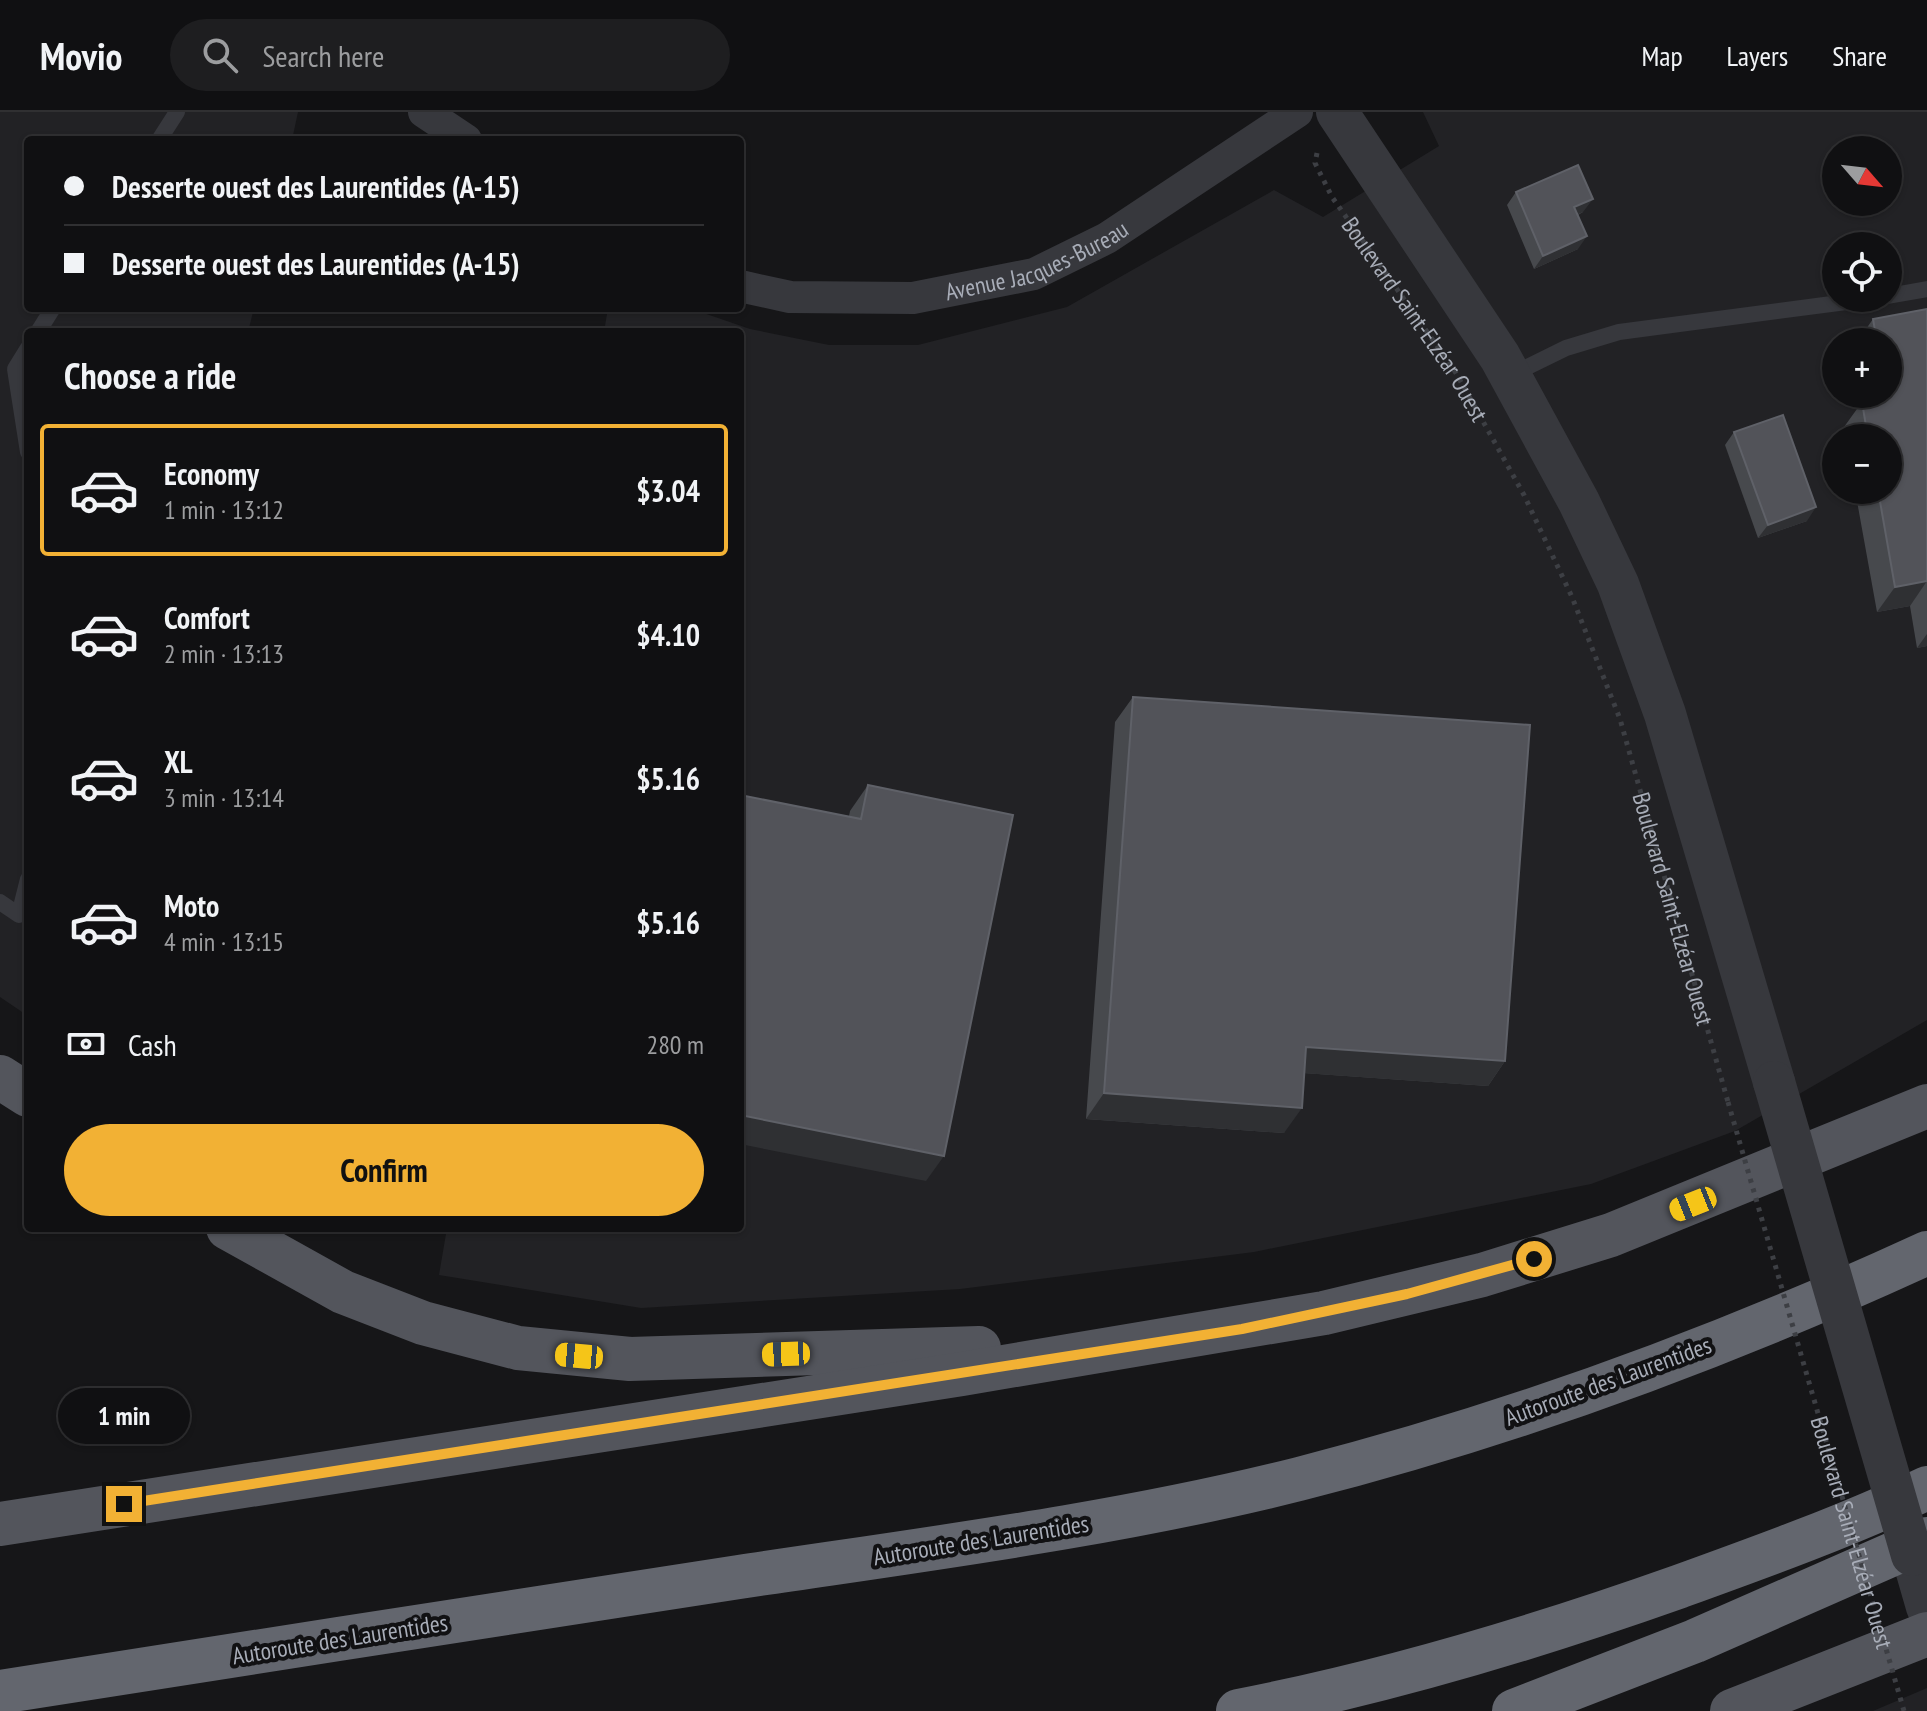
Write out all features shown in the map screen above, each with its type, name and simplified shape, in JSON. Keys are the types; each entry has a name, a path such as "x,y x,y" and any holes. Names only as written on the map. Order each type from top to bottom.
{"highway":[{"name":"Autoroute des Laurentides","path":"0,1692 1031,1533 1234,1494 1421,1445 1651,1369 1805,1309 1927,1253"},
{"path":"1238,1711 1411,1672 1579,1621 1742,1564 1927,1488"},
{"path":"1514,1711 1709,1635 1927,1539"}],"main road":[{"path":"0,1077 24,1092"},
{"path":"0,1524 1161,1342 1324,1313 1534,1259 1655,1219 1927,1106"},
{"path":"235,1232 307,1275 379,1307 469,1336 556,1354 630,1359 1161,1342"},
{"path":"1732,1711 1927,1634"}],"street":[{"path":"424,112 460,136"},
{"name":"Avenue Jacques-Bureau","path":"744,287 790,297 913,298 1034,274 1107,238 1297,112"},
{"name":"Boulevard Saint-Elzéar Ouest","path":"1337,112 1477,318 1511,375 1597,538 1636,629 1665,714 1927,1607"}],"lane":[{"path":"162,136 177,112"},
{"path":"1902,293 1927,289"},
{"path":"1511,375 1566,348 1619,332 1822,305"},
{"path":"24,354 15,369 24,426"},
{"path":"0,902 19,915 24,895"}],"path":[{"name":"Boulevard Saint-Elzéar Ouest","path":"1315,163 1332,197 1456,373 1524,495 1572,597 1620,719 1904,1711"}],"shaded area":[{"path":"0,112 298,112 293,136 24,136 24,312 253,312 249,328 24,328 24,1013 0,997"},
{"path":"1423,112 1927,112 1927,1020 1735,1131 1591,1184 1254,1252 960,1289 641,1308 439,1275 446,1232 744,1232 744,328 605,328 607,312 701,312 750,329 829,345 918,345 1067,307 1274,190 1323,217 1439,146"},
{"path":"1927,1688 1927,1711 1873,1711"}],"building":[{"path":"1578,165 1593,199 1574,207 1587,236 1543,256 1516,192"},
{"path":"1927,309 1927,581 1895,587 1880,504 1902,504 1902,424 1866,424 1863,408 1902,408 1902,328 1875,328 1873,319"},
{"path":"1783,415 1816,507 1768,525 1734,432"},
{"path":"1133,697 1530,725 1505,1061 1306,1047 1302,1108 1104,1093"},
{"path":"868,785 1013,815 944,1156 744,1116 744,796 861,819"}],"route":[{"path":"124,1504 1242,1329 1407,1294 1534,1259"}]}
